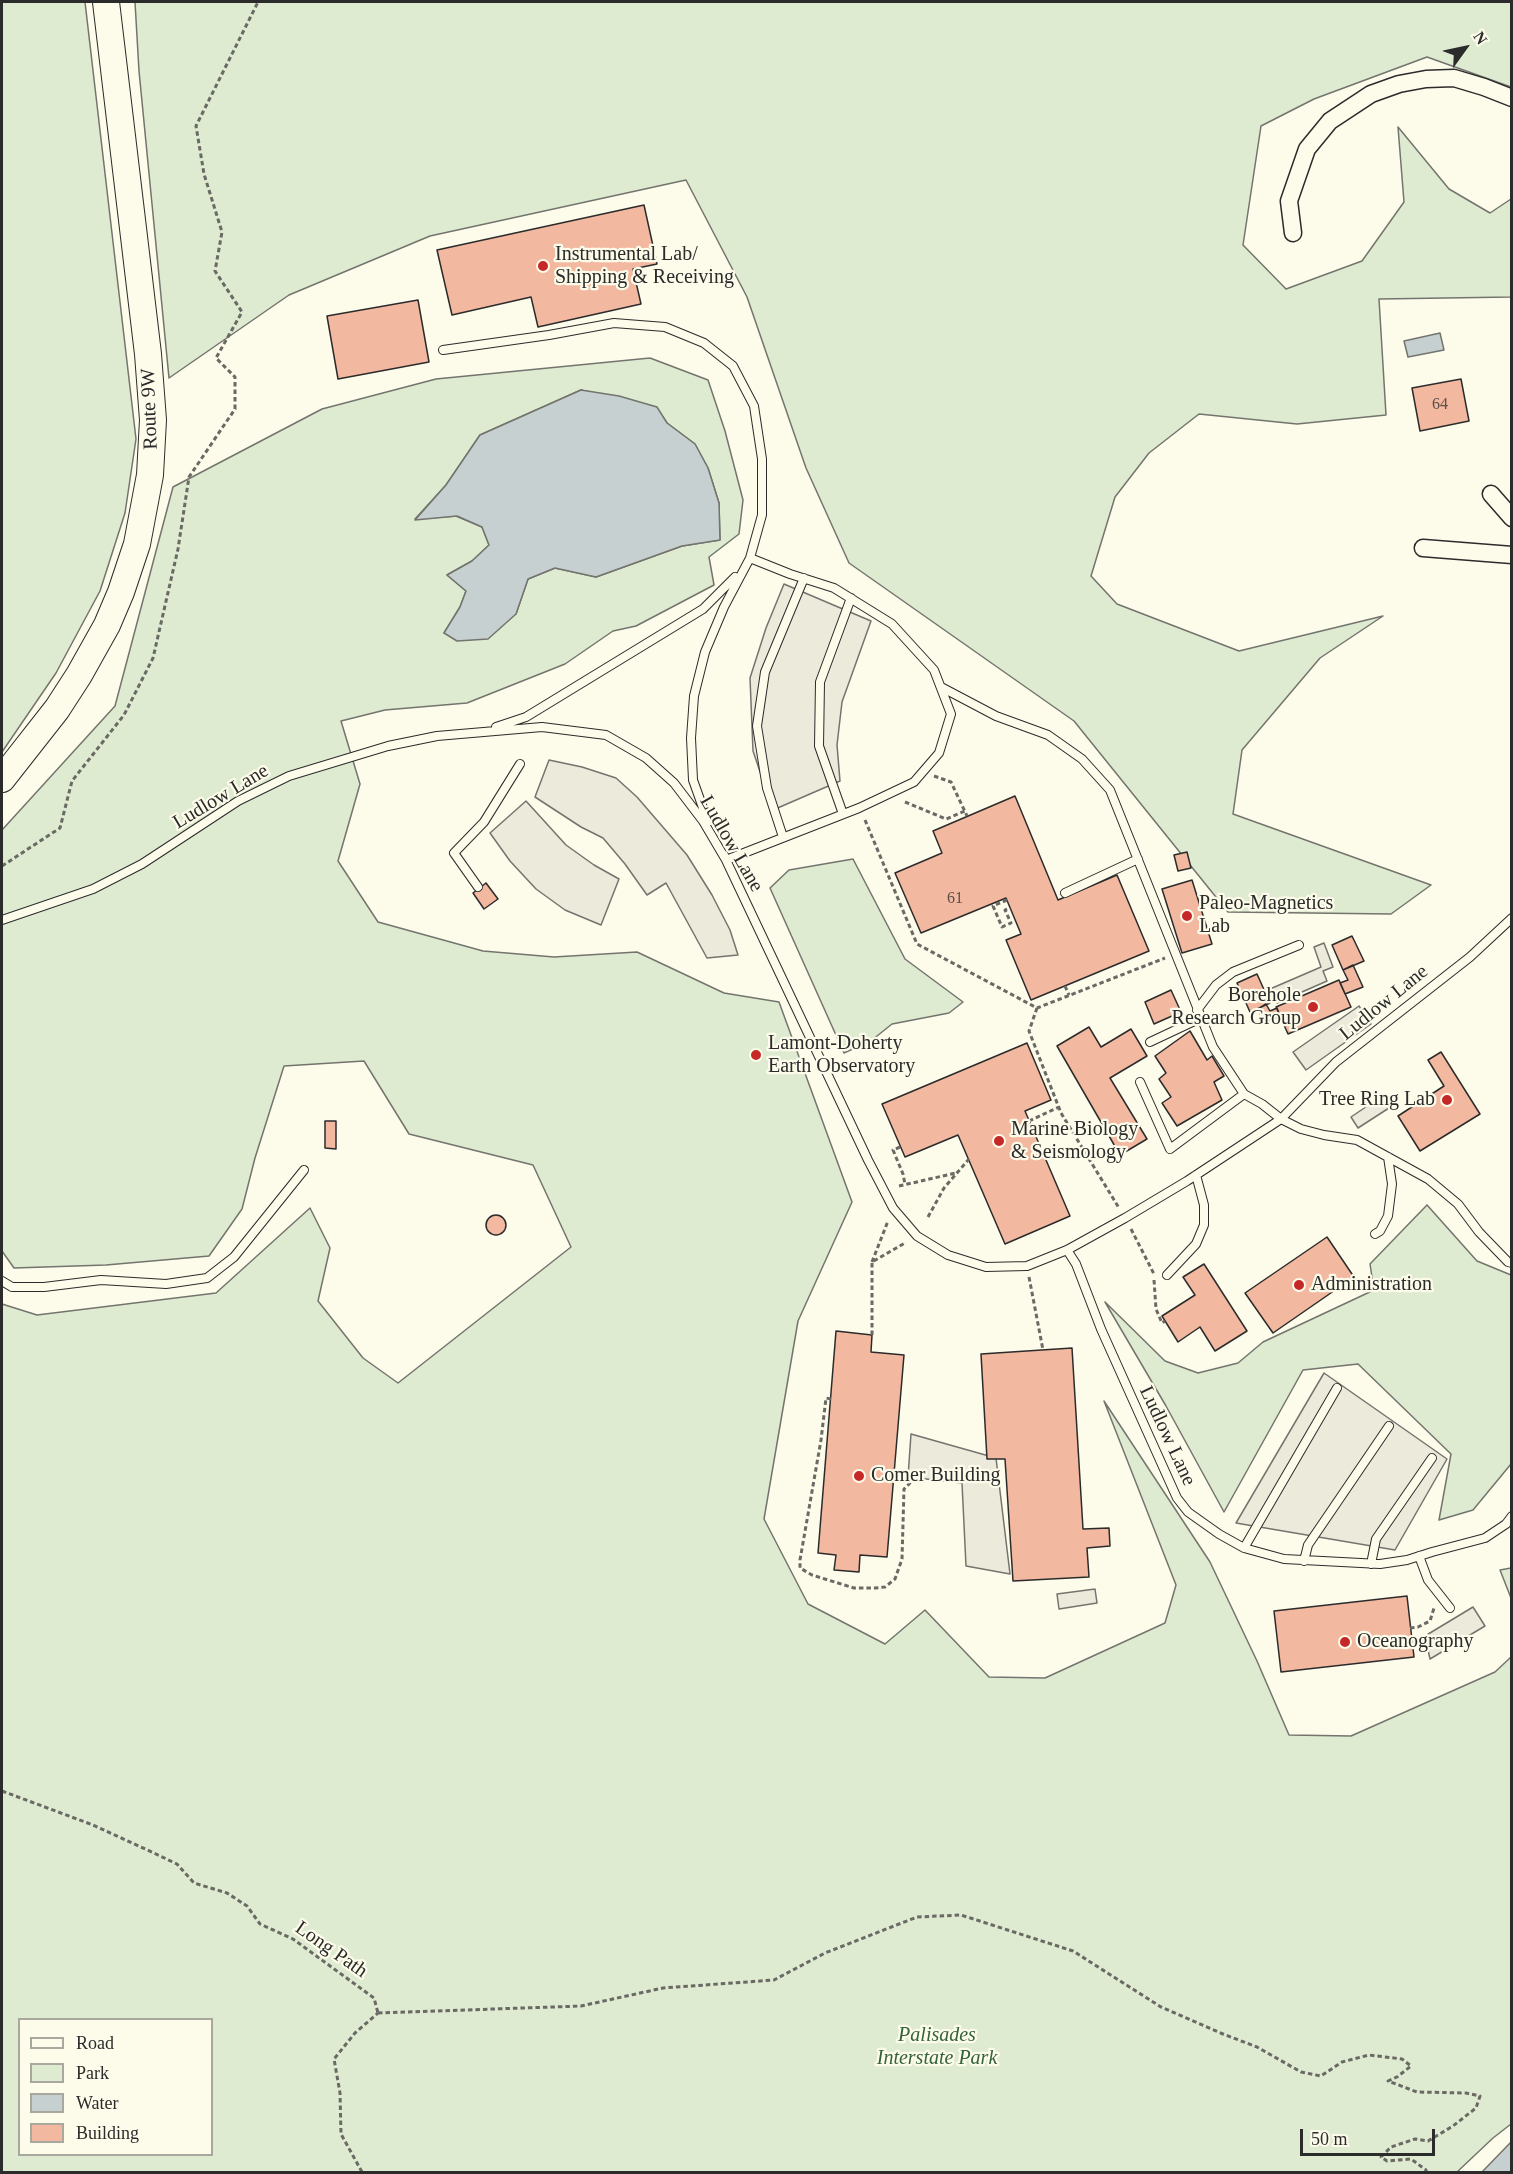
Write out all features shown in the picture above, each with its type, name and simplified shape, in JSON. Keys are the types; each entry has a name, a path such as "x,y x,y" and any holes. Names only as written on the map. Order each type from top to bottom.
{"main road":[{"name":"Route 9W","path":"2,779 57,709 107,625 138,544 150,475 153,420 148,354 106,2"}],"street":[{"path":"1293,233 1289,201 1307,149 1330,121 1371,94 1399,84 1426,79 1454,78 1512,98"},
{"path":"1491,494 1512,518"},
{"path":"1423,548 1512,555"}],"lane":[{"path":"443,350 614,323 665,327 704,343 732,366 754,406 762,459 762,515 750,558 724,607 705,652 694,696 691,738 693,780 706,819 726,860 859,808 914,782 939,753 951,714 934,670 892,624 834,588 750,558"},
{"path":"487,731 526,717 703,609 729,585 750,558"},
{"path":"783,837 767,788 757,726 765,672 804,578"},
{"path":"843,814 819,746 820,682 851,598"},
{"path":"941,687 996,716 1048,735 1082,759 1110,790 1213,1047 1244,1094 1281,1119 1301,1129 1324,1136 1357,1140 1428,1179 1458,1204 1479,1232 1508,1262 1512,1263"},
{"name":"Ludlow Lane","path":"2,920 93,889 142,864 238,801 289,776 388,746 437,736 542,727 606,735 646,758 674,783 703,821 726,860 893,1208 917,1236 948,1255 986,1268 1028,1266 1067,1250 1196,1175 1281,1119 1336,1062 1470,957 1512,918"},
{"path":"478,887 454,853 484,822 520,764"},
{"path":"1065,893 1138,859"},
{"path":"1150,1042 1199,1014 1216,985 1233,972 1299,945"},
{"path":"1140,1082 1170,1149 1244,1094"},
{"path":"1375,1234 1380,1231 1389,1207 1392,1184 1388,1157"},
{"path":"2,1281 12,1287 44,1287 101,1280 166,1284 207,1278 234,1257 304,1170"},
{"path":"1167,1275 1196,1244 1204,1226 1204,1205 1196,1175"},
{"name":"Ludlow Lane","path":"1067,1250 1076,1264 1177,1498 1188,1512 1244,1548 1268,1556 1304,1561 1371,1564 1407,1560 1485,1538 1506,1524 1512,1516"},
{"path":"1244,1548 1337,1388"},
{"path":"1304,1561 1308,1545 1389,1426"},
{"path":"1371,1564 1376,1539 1432,1458"},
{"path":"1419,1556 1428,1580 1450,1608"}],"path":[{"path":"905,802 946,819 965,812"},
{"path":"859,808 917,944 1037,1008"},
{"path":"1007,900 993,906 1002,927 1011,924 1005,910 1010,908"},
{"path":"1165,1321 1162,1323 1156,1309 1154,1271 1059,1107 1029,1031 1037,1008 1175,954"},
{"path":"1065,986 1069,995"},
{"path":"1029,1121 1059,1107"},
{"path":"900,1147 893,1150 905,1184"},
{"path":"928,1217 944,1188 969,1159"},
{"path":"899,1186 958,1172"},
{"path":"872,1335 872,1262 893,1208"},
{"path":"872,1262 917,1236"},
{"path":"1028,1266 1044,1350"},
{"path":"831,1399 826,1398 800,1568 813,1575 854,1588 885,1587 895,1579 902,1559 904,1489 916,1480"},
{"path":"1410,1628 1430,1621 1434,1611 1433,1600"},
{"name":"Long Path","path":"2,1791 93,1825 177,1864 194,1883 227,1893 247,1906 260,1924 293,1939 374,1998 378,2013"},
{"path":"362,2172 341,2134 340,2092 334,2059 355,2033 378,2013 581,2006 663,1988 774,1980 825,1953 917,1917 961,1915 1073,1951 1161,2007 1257,2047 1301,2072 1321,2076 1342,2062 1370,2055 1402,2059 1411,2066 1388,2081 1417,2092 1466,2093 1480,2096 1476,2108 1453,2126 1428,2141 1415,2139 1390,2147 1381,2157 1387,2161 1411,2159 1426,2172"}],"green space":[{"path":"2,2 85,2 136,439 125,513 100,591 56,673 2,752"},
{"path":"135,2 1511,2 1511,87 1427,57 1314,99 1261,126 1243,245 1286,289 1362,261 1404,202 1398,127 1449,189 1490,213 1511,199 1511,297 1379,299 1386,415 1297,424 1199,414 1149,453 1115,497 1091,576 1117,604 1239,651 1383,616 1320,658 1242,750 1233,814 1431,885 1391,914 1228,912 1074,721 849,563 806,468 747,297 686,180 430,236 289,295 169,378 139,71"},
{"name":"Palisades Interstate Park","path":"650,358 708,380 725,431 743,500 739,534 709,557 714,585 636,626 613,631 565,664 467,703 385,710 341,721 360,784 338,861 378,922 483,951 554,957 637,952 724,993 779,1002 852,1202 798,1321 764,1519 808,1604 885,1644 925,1610 989,1677 1045,1678 1165,1623 1176,1585 1104,1401 1210,1562 1289,1735 1351,1736 1495,1672 1511,1657 1511,2124 1457,2172 2,2172 2,1304 37,1315 216,1293 310,1208 330,1248 318,1301 363,1358 398,1383 571,1247 533,1165 409,1134 364,1061 284,1066 255,1158 242,1209 209,1256 106,1265 14,1268 2,1251 2,830 115,706 173,487 322,409 436,379","holes":["581,390 656,407 667,423 695,444 708,468 719,503 720,540 682,546 596,577 555,568 528,579 516,614 444,633 460,607 466,591 447,575 472,561 489,545 482,527 456,516 415,519 446,485 480,435"]},
{"path":"853,859 905,959 963,1002 949,1013 892,1024 872,1040 844,1053 770,888 789,870"},
{"path":"1427,1205 1477,1261 1511,1275 1511,1464 1473,1510 1439,1520 1451,1454 1358,1364 1303,1370 1224,1512 1105,1302 1165,1361 1198,1373 1238,1363 1263,1342 1374,1290 1370,1264"},
{"path":"1512,1568 1511,1598 1500,1570"}],"shaded area":[{"path":"784,584 871,621 842,702 837,745 840,781 773,810 753,751 750,678 766,628"},
{"path":"549,760 582,767 616,778 637,797 687,855 730,930 738,955 707,958 666,883 647,895 603,838 581,827 535,797"},
{"path":"526,801 566,845 619,879 601,925 565,910 536,889 510,861 490,833"},
{"path":"1324,943 1333,967 1323,971 1327,981 1277,1003 1270,989 1321,967 1314,947"},
{"path":"1359,1006 1371,1024 1306,1070 1293,1052"},
{"path":"1382,1096 1389,1108 1358,1128 1351,1117"},
{"path":"1324,1373 1447,1459 1395,1550 1236,1523"},
{"path":"911,1434 996,1458 1010,1574 966,1566 962,1483 908,1477"},
{"path":"1095,1589 1097,1603 1059,1609 1057,1594"},
{"path":"1473,1607 1485,1626 1430,1659 1425,1636"}],"water":[{"path":"1440,333 1444,350 1408,357 1404,341"},
{"path":"581,390 619,396 657,407 667,423 695,444 708,468 719,503 720,540 682,546 596,577 555,568 528,579 516,614 488,639 457,641 444,633 460,607 466,591 447,575 472,561 489,545 482,527 457,516 415,520 446,485 480,435"},
{"path":"1511,2142 1511,2172 1482,2172"}],"building":[{"name":"Instrumental Lab/ Shipping & Receiving","path":"644,205 657,264 633,269 641,304 538,327 531,297 452,315 437,250"},
{"path":"418,300 429,362 338,379 327,316"},
{"path":"1461,379 1469,421 1420,431 1412,388"},
{"path":"1015,796 1058,900 1117,875 1149,951 1031,1000 1006,940 1021,934 1006,898 921,933 895,873 942,853 933,831"},
{"path":"1187,852 1191,868 1178,871 1174,855"},
{"name":"Paleo-Magnetics Lab","path":"1192,880 1212,944 1182,953 1162,889"},
{"path":"486,883 498,899 484,909 473,893"},
{"name":"Borehole Research Group","path":"1352,936 1364,961 1343,970 1332,945"},
{"name":"Borehole Research Group","path":"1353,965 1363,987 1345,994 1340,983 1348,980 1343,970"},
{"name":"Borehole Research Group","path":"1257,974 1270,1003 1250,1012 1237,983"},
{"name":"Borehole Research Group","path":"1339,980 1351,1007 1288,1034 1276,1007"},
{"path":"1171,990 1181,1012 1154,1024 1145,1002"},
{"path":"1266,1004 1270,1011 1277,1008 1280,1016 1264,1023 1258,1009"},
{"path":"1089,1027 1101,1047 1131,1029 1147,1056 1110,1078 1147,1139 1120,1155 1057,1046"},
{"path":"1190,1031 1207,1060 1212,1056 1224,1076 1214,1082 1222,1100 1177,1126 1162,1103 1171,1097 1159,1079 1166,1073 1155,1056"},
{"name":"Marine Biology & Seismology","path":"1027,1043 1051,1100 1025,1111 1070,1216 1005,1244 958,1135 905,1157 882,1104"},
{"name":"Tree Ring Lab","path":"1441,1052 1480,1114 1420,1151 1398,1116 1444,1086 1428,1060"},
{"path":"325,1121 336,1121 336,1149 325,1148"},
{"path":"492,1215 500,1215 506,1221 506,1229 500,1235 492,1235 486,1229 486,1221"},
{"name":"Administration","path":"1327,1237 1354,1277 1273,1333 1245,1293"},
{"path":"1204,1264 1247,1331 1215,1351 1200,1327 1178,1342 1162,1316 1195,1295 1183,1277"},
{"name":"Comer Building","path":"836,1331 872,1335 871,1352 904,1355 887,1557 860,1555 859,1572 834,1570 836,1555 818,1553"},
{"path":"1072,1348 1083,1529 1109,1528 1110,1546 1087,1548 1089,1577 1013,1581 1005,1459 987,1459 981,1354"},
{"name":"Oceanography","path":"1407,1596 1414,1657 1281,1672 1274,1611"}],"place":[{"name":"Instrumental Lab/ Shipping & Receiving","path":"543,266"},
{"name":"Paleo-Magnetics Lab","path":"1187,916"},
{"name":"Borehole Research Group","path":"1313,1007"},
{"name":"Lamont-Doherty Earth Observatory","path":"756,1055"},
{"name":"Tree Ring Lab","path":"1447,1100"},
{"name":"Marine Biology & Seismology","path":"999,1141"},
{"name":"Administration","path":"1299,1285"},
{"name":"Comer Building","path":"859,1476"},
{"name":"Oceanography","path":"1345,1642"}]}
